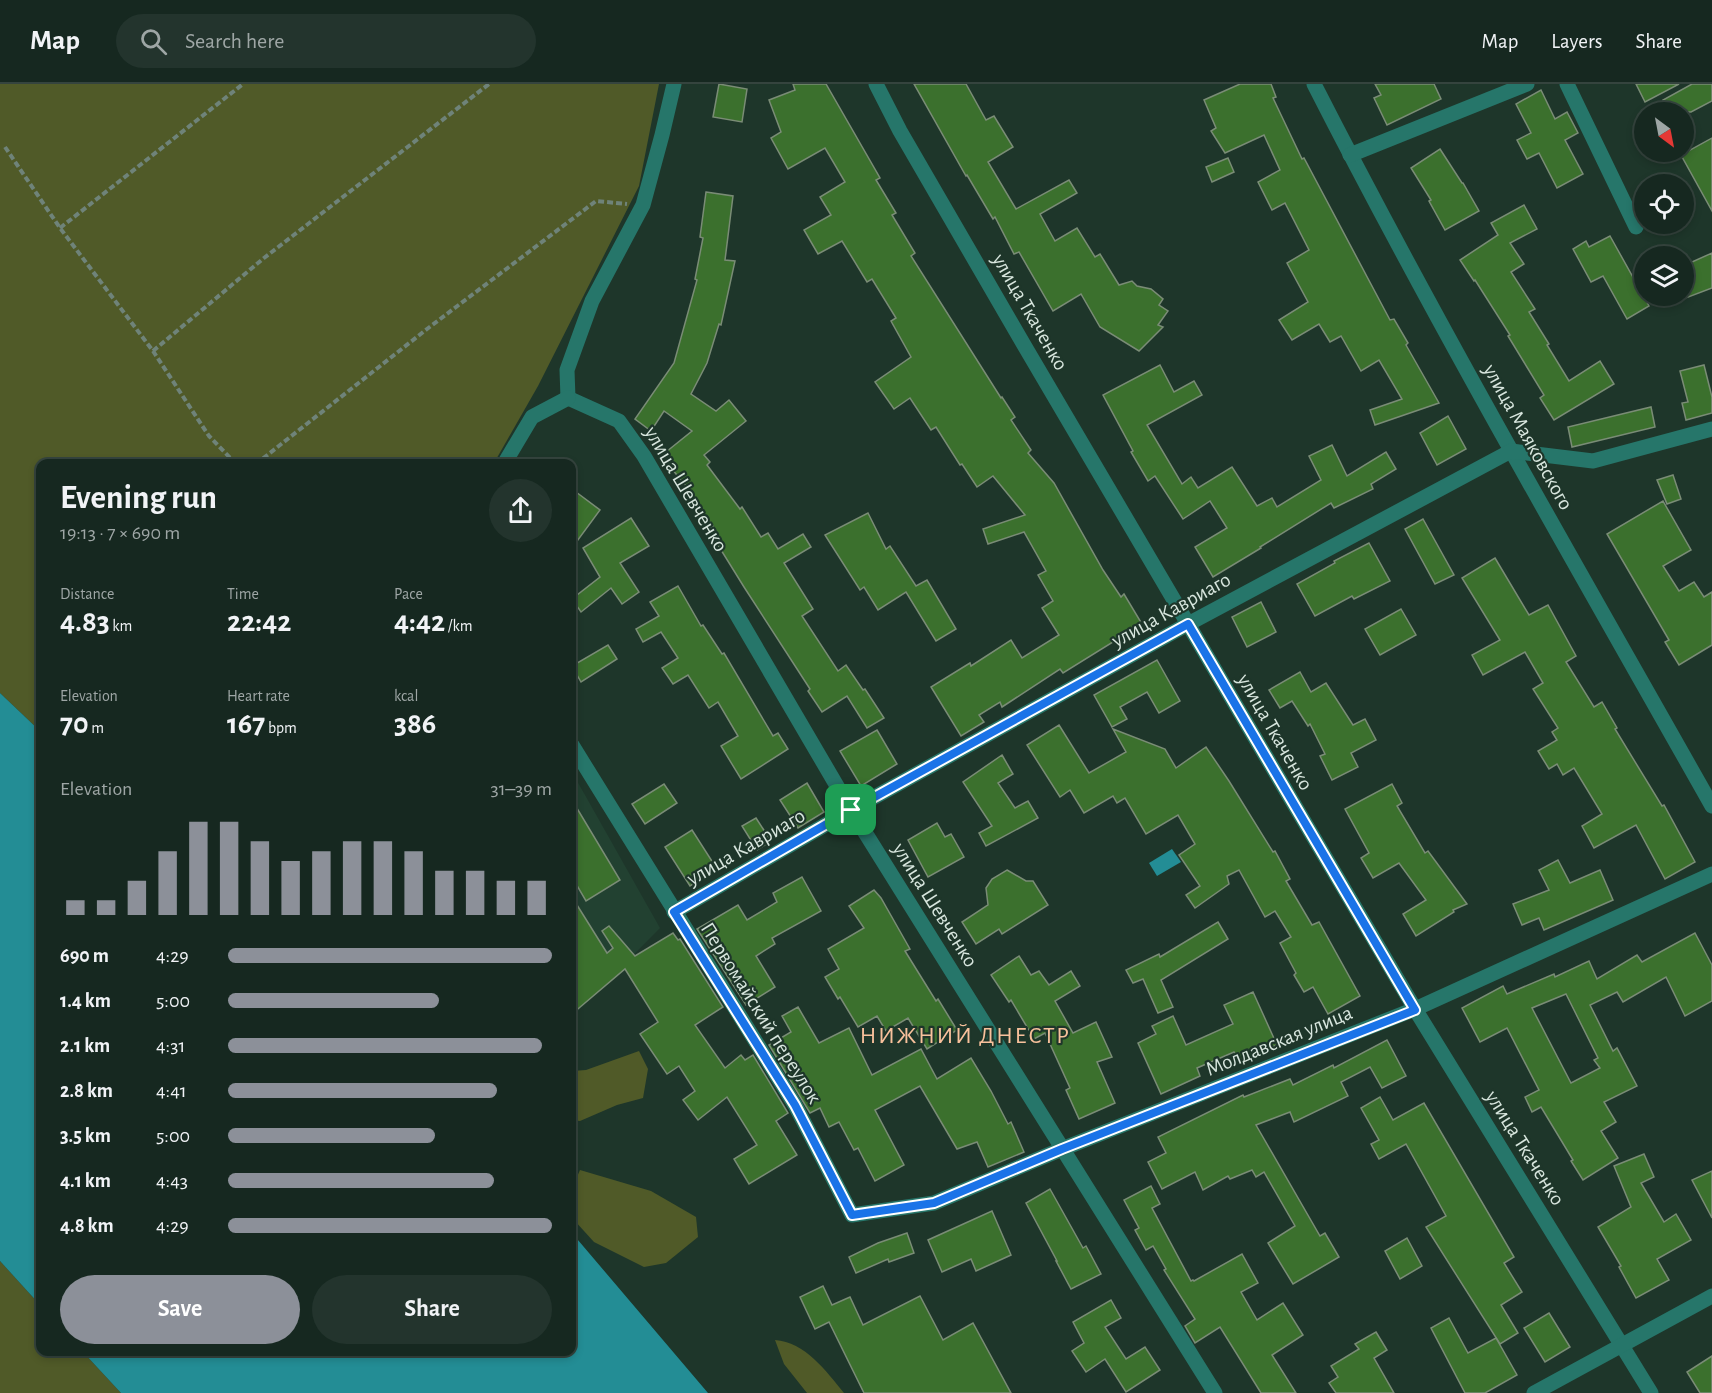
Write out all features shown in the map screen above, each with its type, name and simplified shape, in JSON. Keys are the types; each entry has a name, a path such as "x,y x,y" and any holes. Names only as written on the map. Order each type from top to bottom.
{"street":[{"path":"507,459 532,417 568,398 567,370 592,301 643,205 674,84"},
{"name":"улица Ткаченко","path":"876,84 900,131 1415,1010 1651,1393"},
{"name":"улица Маяковского","path":"1314,84 1350,155 1511,451 1712,806"},
{"path":"1350,155 1527,84"},
{"path":"1567,84 1634,223"},
{"name":"улица Шевченко","path":"568,398 619,421 644,456 851,810 1215,1393"},
{"path":"1511,451 1593,461 1712,429"},
{"name":"улица Кавриаго","path":"674,912 851,810 1188,624 1511,451"},
{"name":"Первомайский переулок","path":"576,752 795,1105 852,1215"},
{"name":"Молдавская улица","path":"852,1215 934,1203 1062,1149 1415,1010 1712,874"},
{"path":"1534,1393 1712,1296"}],"path":[{"path":"60,228 243,84"},
{"path":"153,351 264,258 489,84"},
{"path":"5,147 60,228 153,351 209,436 231,459"},
{"path":"262,459 427,329 596,201 643,205"}],"shaded area":[{"path":"576,779 660,928 576,1013"}],"green space":[{"path":"0,84 659,84 639,186 538,386 496,459 36,459 36,727 0,693"},
{"path":"639,1051 648,1069 643,1098 576,1120 576,1071 586,1070"},
{"path":"580,1170 651,1191 696,1217 698,1237 666,1263 644,1267 594,1242 576,1222 576,1179"},
{"path":"0,1261 36,1301 36,1356 87,1356 121,1393 0,1393"},
{"path":"775,1340 796,1346 805,1352 822,1367 844,1393 807,1393 784,1364"}],"water":[{"path":"0,693 36,727 36,1301 0,1261"},
{"path":"1172,849 1181,862 1157,876 1149,863"},
{"path":"576,1238 708,1393 121,1393 87,1356 576,1356"}],"building":[{"path":"719,84 747,89 742,122 713,117"},
{"path":"793,84 826,84 880,178 876,180 896,213 892,215 915,253 911,256 1015,417 1011,420 1031,450 1028,453 1054,483 1103,570 1121,597 1124,594 1142,624 1063,673 1060,669 1002,707 1000,702 979,715 984,722 961,736 931,687 970,663 971,666 1011,640 1022,658 1059,635 1042,608 1053,601 1038,575 1046,571 1024,532 988,544 983,529 1025,515 993,476 977,487 936,427 931,430 910,398 894,409 875,382 911,357 891,321 896,318 872,279 867,282 842,241 818,254 804,230 831,215 820,197 845,182 825,148 788,169 771,138 781,132 769,100 795,90"},
{"path":"914,84 966,84 986,120 994,116 1013,147 988,162 1016,209 1069,180 1077,193 1040,214 1055,241 1077,228 1095,257 1100,254 1119,285 1132,281 1137,286 1151,289 1163,299 1159,305 1168,311 1158,325 1163,327 1139,351 1100,327 1081,294 1053,311 1019,252 1014,254 995,217 993,219 966,176"},
{"path":"1240,84 1271,84 1276,97 1273,98 1302,159 1304,158 1390,320 1394,319 1408,343 1406,345 1439,403 1375,425 1370,410 1402,399 1379,360 1361,371 1341,336 1330,342 1319,324 1292,340 1279,320 1308,302 1287,263 1309,250 1285,203 1272,210 1258,182 1280,170 1264,135 1225,153 1211,131 1216,128 1204,100"},
{"path":"1375,84 1434,84 1441,99 1387,125 1374,98 1381,95"},
{"path":"1636,84 1679,84 1645,102"},
{"path":"1692,84 1712,84 1712,101 1694,110 1694,102 1664,102 1663,100"},
{"path":"1541,90 1555,119 1567,112 1578,133 1565,140 1583,174 1557,188 1539,153 1527,159 1517,140 1531,133 1516,104"},
{"path":"1712,138 1712,211 1694,178 1694,174 1692,174 1685,162 1694,162 1694,148"},
{"path":"1440,149 1479,211 1445,230 1429,201 1431,200 1411,168"},
{"path":"1228,158 1234,172 1212,182 1206,167"},
{"path":"706,192 733,196 725,260 735,261 721,325 719,324 707,363 691,394 716,411 729,400 746,421 704,455 710,462 707,465 740,509 742,507 761,537 768,533 778,549 803,534 811,547 784,563 813,609 802,616 838,671 846,665 884,718 867,728 847,696 822,712 808,691 810,689 708,529 713,526 685,489 687,487 661,456 692,431 664,411 651,431 635,419 674,363 697,280 695,279 703,238 700,237"},
{"path":"1524,205 1537,229 1510,243 1524,264 1511,272 1535,309 1529,312 1569,381 1600,361 1614,384 1554,420 1540,398 1544,395 1508,336 1510,335 1460,260 1498,235 1491,223"},
{"path":"1610,236 1634,279 1634,306 1649,306 1627,319 1603,276 1591,282 1573,249 1586,241 1589,247"},
{"path":"1712,253 1712,288 1694,295 1694,261"},
{"path":"1160,365 1174,392 1194,381 1202,395 1147,425 1182,484 1191,477 1198,488 1232,467 1257,506 1272,498 1277,507 1321,480 1309,456 1332,445 1347,476 1386,452 1396,469 1371,484 1373,489 1334,508 1331,503 1213,577 1195,547 1227,528 1210,501 1183,519 1155,476 1148,481 1103,395"},
{"path":"1704,365 1712,397 1712,413 1686,420 1682,403 1688,402 1680,371"},
{"path":"1651,407 1655,427 1572,447 1568,427"},
{"path":"1448,416 1466,449 1437,465 1420,433"},
{"path":"1673,475 1681,499 1667,504 1657,480"},
{"path":"576,492 600,510 576,543"},
{"path":"1663,501 1691,550 1663,566 1679,591 1694,582 1704,597 1712,592 1712,645 1679,665 1665,642 1669,640 1607,534"},
{"path":"868,513 886,549 890,546 916,586 927,580 956,629 936,641 906,592 878,610 864,587 860,590 825,535"},
{"path":"631,518 649,546 620,563 639,592 622,604 611,588 581,612 576,605 576,596 600,577 583,548"},
{"path":"1423,519 1454,575 1435,584 1405,529"},
{"path":"1369,543 1390,581 1354,599 1352,596 1315,616 1297,584"},
{"path":"1495,558 1529,615 1548,605 1576,656 1566,662 1594,707 1602,702 1617,728 1615,729 1662,806 1664,805 1695,862 1665,879 1636,825 1594,848 1582,826 1602,814 1574,768 1563,775 1557,764 1549,769 1538,751 1557,740 1552,732 1558,728 1533,689 1543,683 1525,652 1483,675 1472,655 1500,640 1462,578"},
{"path":"678,586 701,626 703,625 722,654 724,653 773,736 778,733 788,749 741,779 721,746 738,736 718,702 709,708 688,675 673,684 662,668 678,658 661,632 643,642 636,629 659,616 650,602"},
{"path":"1261,602 1276,632 1247,647 1232,617"},
{"path":"1401,609 1416,635 1380,655 1365,629"},
{"path":"608,645 617,659 581,682 576,673 576,664"},
{"path":"1157,660 1180,701 1159,713 1147,692 1120,707 1127,719 1112,727 1094,695"},
{"path":"1300,672 1311,692 1326,683 1353,725 1365,719 1376,740 1351,753 1358,767 1332,780 1320,756 1325,754 1310,724 1308,726 1292,701 1280,708 1269,690"},
{"path":"1059,725 1089,773 1126,752 1113,729 1165,749 1176,768 1206,747 1273,852 1275,851 1290,879 1286,881 1312,925 1319,922 1360,996 1328,1014 1313,987 1304,992 1280,943 1291,937 1275,911 1265,917 1239,870 1227,876 1229,884 1195,908 1186,895 1200,886 1179,855 1195,844 1178,815 1146,834 1125,798 1117,803 1113,796 1084,813 1070,790 1060,797 1027,745"},
{"path":"877,730 897,764 861,786 840,751"},
{"path":"1002,755 1013,774 998,783 1015,808 1028,801 1038,818 986,846 979,833 992,826 963,782"},
{"path":"807,783 824,812 798,828 780,800"},
{"path":"664,784 677,803 645,824 632,804"},
{"path":"1392,784 1402,803 1397,806 1425,853 1428,851 1467,904 1453,910 1454,912 1416,936 1403,914 1426,900 1399,863 1373,878 1361,858 1369,853 1345,809"},
{"path":"576,807 620,880 586,901 576,884"},
{"path":"756,818 771,841 757,850 742,826"},
{"path":"937,823 945,837 951,834 964,857 928,877 908,840"},
{"path":"692,830 717,869 690,886 665,847"},
{"path":"1558,860 1570,883 1600,870 1613,900 1544,930 1539,918 1522,925 1513,904 1549,890 1539,870"},
{"path":"1007,870 1026,881 1033,881 1048,905 1002,934 999,929 976,944 962,922 988,905 986,888 992,879"},
{"path":"802,877 821,911 772,938 775,944 756,956 775,987 746,1005 697,929 738,905 747,920 777,902 773,893"},
{"path":"874,890 881,898 910,949 905,951 957,1030 927,1049 908,1018 886,1031 877,1016 858,1027 825,977 839,969 828,949 864,928 849,906"},
{"path":"576,903 607,953 613,948 602,931 609,926 635,956 673,933 678,940 680,939 723,1007 695,1025 725,1068 741,1055 745,1060 753,1055 788,1113 776,1121 797,1155 749,1184 734,1159 757,1145 727,1097 698,1120 683,1100 695,1091 679,1066 667,1074 640,1034 658,1022 625,969 576,1011"},
{"path":"1218,922 1228,939 1161,980 1173,1007 1158,1013 1143,979 1133,983 1126,970 1159,954 1160,957"},
{"path":"1695,933 1712,965 1712,1001 1685,1016 1666,977 1623,1002 1617,992 1590,1005 1613,1051 1617,1048 1637,1086 1604,1102 1616,1122 1601,1131 1618,1158 1583,1180 1541,1107 1532,1112 1525,1097 1539,1090 1507,1028 1480,1042 1462,1008 1503,986 1507,994 1554,974 1555,977 1589,961 1597,979 1637,955 1642,962","holes":["1566,994 1598,1058 1594,1060 1600,1068 1571,1083 1532,1008"]},
{"path":"1019,956 1031,975 1039,971 1049,985 1071,971 1080,986 1055,1001 1073,1033 1096,1022 1112,1057 1097,1062 1115,1103 1079,1119 1066,1090 1070,1088 1045,1033 1034,1039 1011,1000 1009,1002 991,975"},
{"path":"1253,992 1277,1045 1239,1062 1234,1052 1197,1068 1200,1076 1161,1094 1138,1043 1156,1034 1152,1026 1173,1016 1186,1045 1233,1024 1224,1005"},
{"path":"798,1007 819,1043 849,1028 872,1075 921,1049 937,1079 971,1058 1008,1124 1011,1122 1024,1152 988,1167 977,1142 957,1149 920,1086 875,1110 904,1165 875,1181 858,1148 854,1150 839,1122 829,1127 820,1108 810,1113 769,1045 791,1032 782,1016"},
{"path":"1387,1040 1406,1076 1382,1088 1370,1067 1341,1082 1348,1096 1294,1122 1290,1112 1256,1125 1320,1236 1325,1233 1339,1257 1293,1284 1268,1243 1295,1226 1264,1172 1256,1177 1252,1170 1230,1179 1228,1176 1203,1190 1195,1172 1162,1189 1148,1162 1166,1153 1158,1137 1243,1095 1244,1097 1290,1079 1293,1085 1333,1065 1334,1068"},
{"path":"1380,1097 1393,1120 1424,1103 1514,1257 1504,1263 1522,1292 1501,1305 1518,1333 1500,1344 1426,1227 1446,1216 1406,1144 1379,1159 1371,1144 1379,1140 1361,1108"},
{"path":"1644,1154 1654,1177 1641,1183 1664,1222 1676,1214 1691,1240 1657,1259 1669,1280 1636,1298 1619,1267 1621,1266 1598,1227 1631,1207 1614,1166"},
{"path":"1712,1171 1712,1218 1692,1180"},
{"path":"1151,1186 1160,1204 1152,1208 1191,1281 1242,1254 1258,1283 1241,1292 1257,1320 1283,1303 1303,1335 1272,1355 1296,1393 1261,1393 1220,1327 1195,1343 1185,1326 1195,1319 1164,1270 1166,1269 1153,1246 1146,1250 1135,1230 1139,1228 1124,1200"},
{"path":"1050,1189 1083,1248 1086,1246 1101,1274 1071,1289 1026,1203"},
{"path":"992,1211 1011,1255 976,1271 971,1259 942,1272 928,1240"},
{"path":"907,1233 914,1253 889,1262 888,1259 856,1273 849,1257 878,1243"},
{"path":"1407,1238 1422,1266 1400,1279 1385,1251"},
{"path":"823,1286 832,1305 850,1297 863,1325 920,1296 943,1340 973,1323 1011,1393 864,1393 829,1322 815,1329 800,1297"},
{"path":"1111,1300 1121,1318 1105,1327 1126,1359 1145,1347 1160,1370 1126,1392 1105,1359 1086,1372 1072,1351 1084,1343 1073,1322"},
{"path":"1549,1313 1570,1347 1545,1362 1524,1328"},
{"path":"1449,1318 1468,1353 1496,1338 1517,1375 1485,1393 1465,1393 1431,1328"},
{"path":"1376,1332 1387,1350 1374,1358 1394,1393 1336,1393 1329,1383 1338,1377 1331,1366 1359,1349 1355,1344"},
{"path":"1712,1356 1712,1393 1700,1393 1687,1372"}],"district":[{"name":"НИЖНИЙ ДНЕСТР","path":"965,1036"}],"route":[{"path":"1188,624 1415,1010 1062,1149 934,1203 852,1215 795,1105 674,912 851,810 1188,624"}]}
